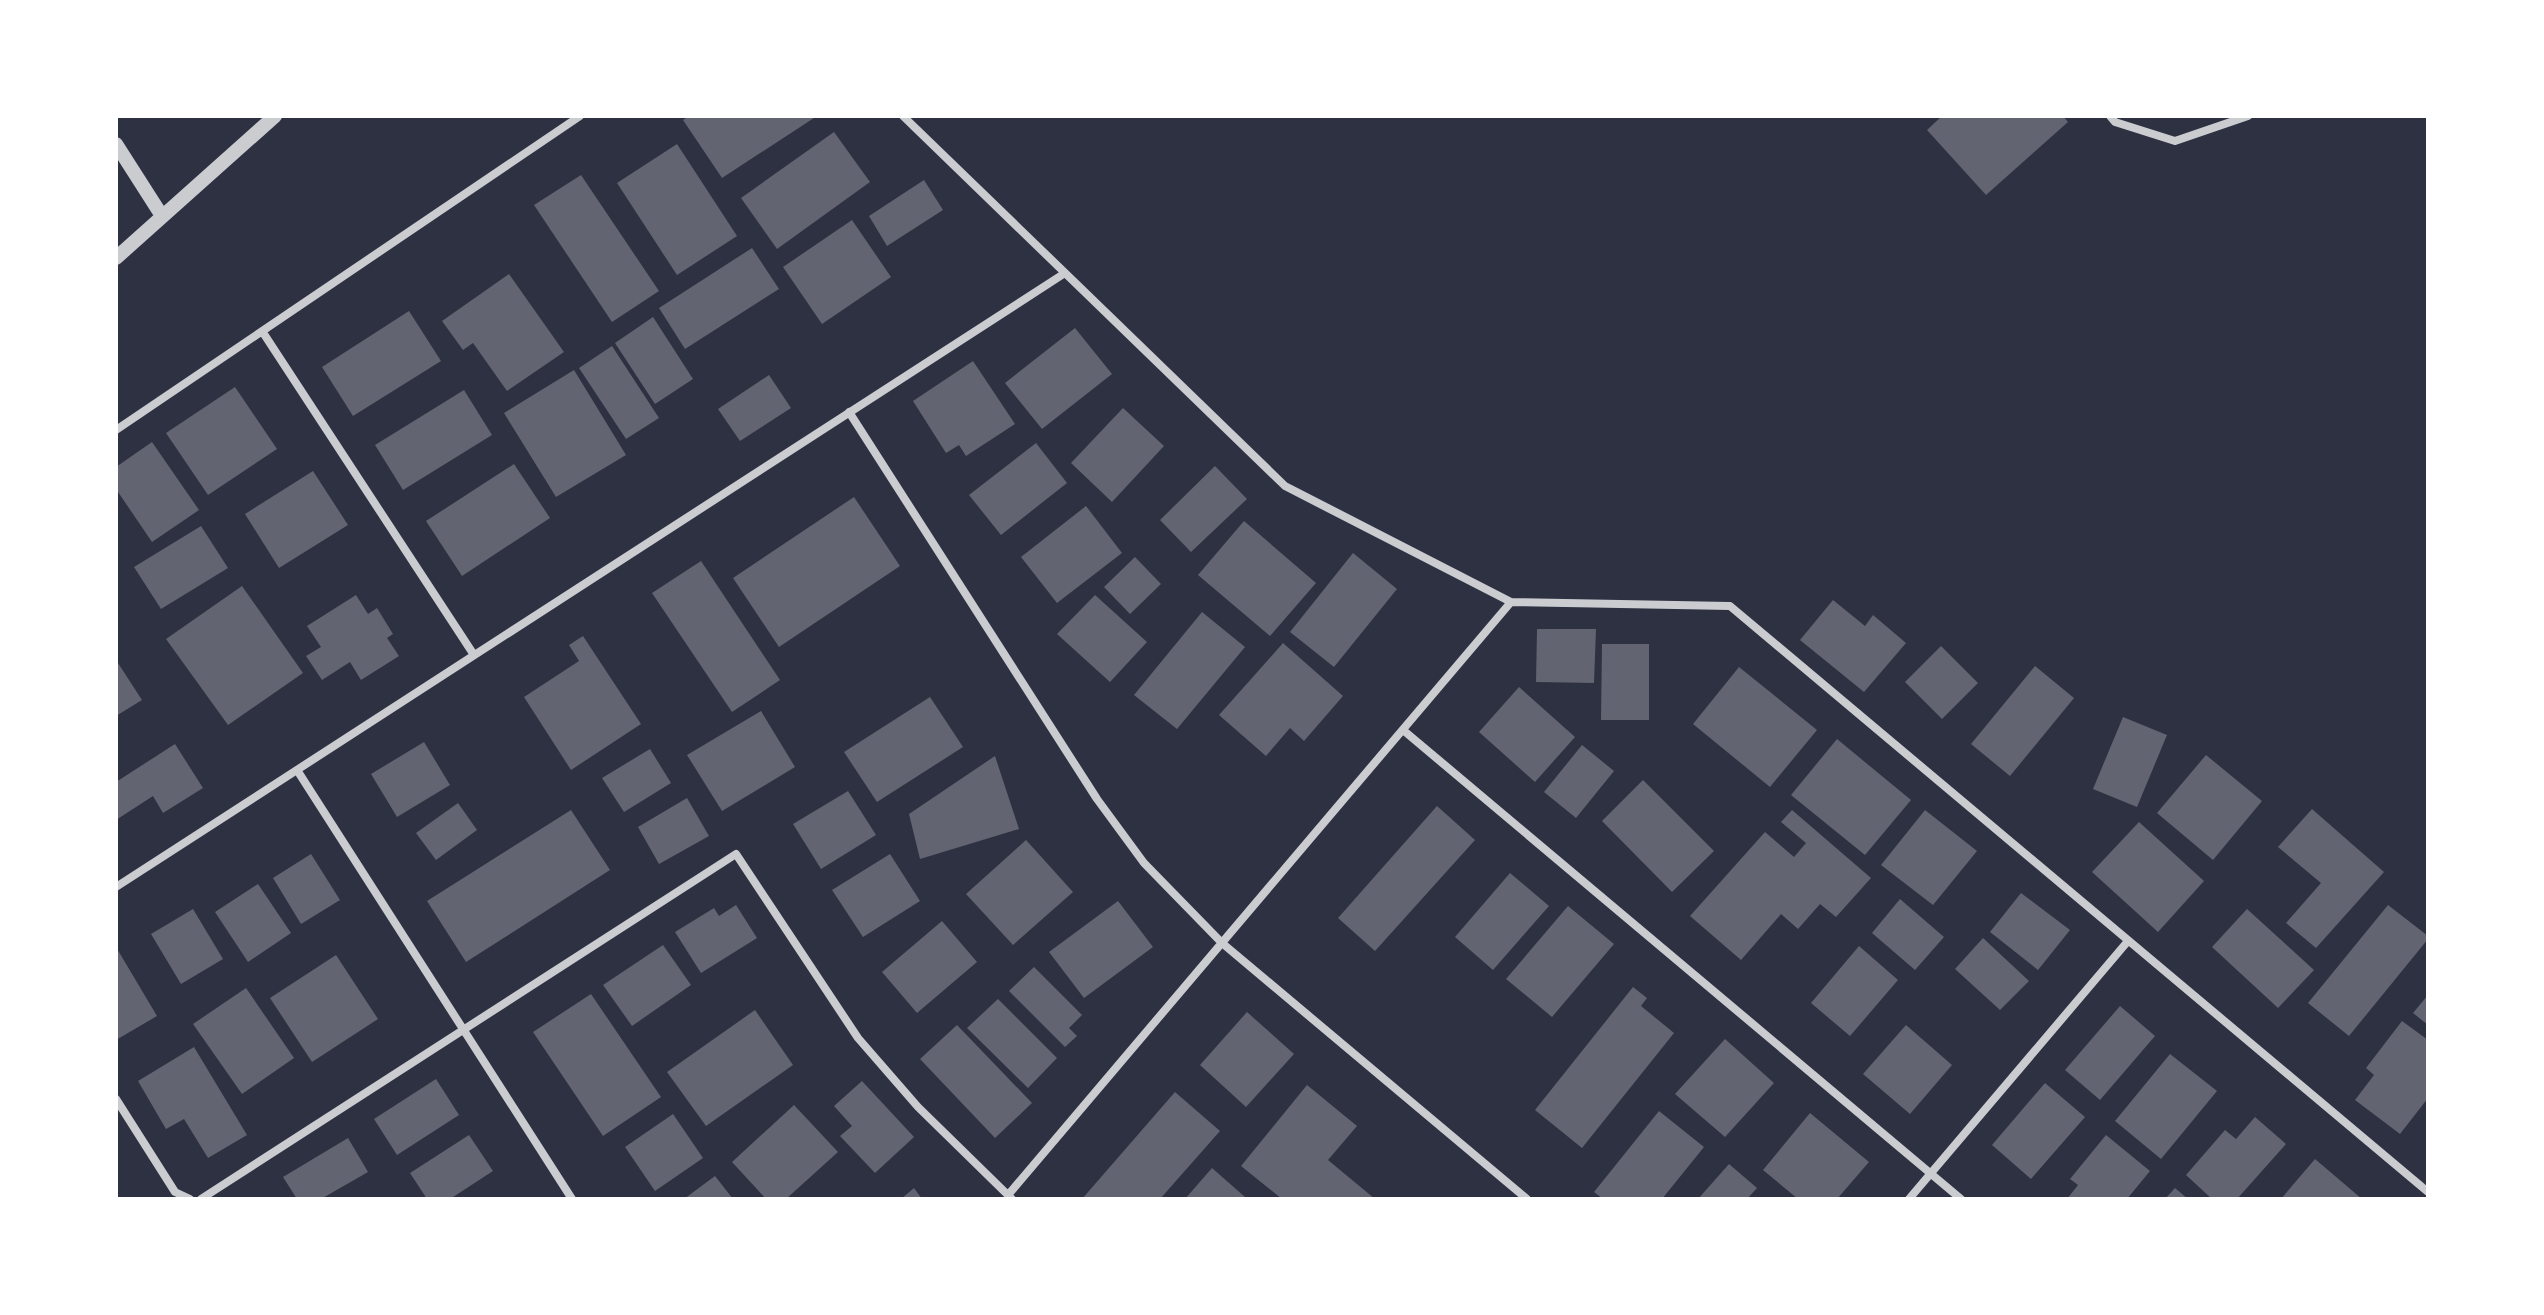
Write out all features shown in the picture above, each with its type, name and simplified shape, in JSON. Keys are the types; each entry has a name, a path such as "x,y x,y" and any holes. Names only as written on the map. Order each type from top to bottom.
{"street":[{"path":"116,258 275,116"},
{"path":"116,430 580,116"},
{"path":"903,116 1285,486 1511,602 1730,606 2427,1190"},
{"path":"2110,116 2115,122 2175,141 2248,116"},
{"path":"116,144 162,216"},
{"path":"116,887 1065,273"},
{"path":"262,331 474,655"},
{"path":"849,412 1097,799 1144,863 1222,943 1527,1199"},
{"path":"201,1199 736,854 858,1038 918,1107 1010,1197 1511,602"},
{"path":"1403,730 1961,1199"},
{"path":"297,770 572,1199"},
{"path":"1909,1199 2128,941"},
{"path":"116,1099 175,1192 190,1199"}],"building":[{"path":"689,116 817,116 722,178 683,120"},
{"path":"1942,116 2063,116 2068,122 1986,195 1927,130"},
{"path":"834,132 870,182 777,249 741,198"},
{"path":"677,144 737,236 677,275 617,183"},
{"path":"581,175 659,291 612,322 534,205"},
{"path":"924,180 943,210 887,246 869,216"},
{"path":"852,220 891,277 822,324 783,267"},
{"path":"752,248 779,289 685,349 659,308"},
{"path":"509,274 564,352 507,391 473,343 463,350 442,321"},
{"path":"409,311 441,361 353,416 322,367"},
{"path":"653,317 693,379 655,404 615,343"},
{"path":"1075,328 1112,374 1042,429 1005,383"},
{"path":"612,346 659,418 626,439 579,368"},
{"path":"973,361 1015,424 966,456 959,445 946,453 913,401"},
{"path":"574,370 626,455 556,497 504,413"},
{"path":"769,375 791,408 740,441 718,409"},
{"path":"235,387 277,449 208,495 166,433"},
{"path":"464,390 492,435 403,490 375,445"},
{"path":"1123,408 1164,446 1112,502 1071,463"},
{"path":"152,442 199,510 152,542 116,489 116,467"},
{"path":"1036,443 1067,483 1001,535 969,495"},
{"path":"514,464 550,518 462,576 426,521"},
{"path":"1215,466 1247,499 1191,552 1160,520"},
{"path":"313,471 348,525 279,568 245,514"},
{"path":"854,497 900,566 779,647 733,578"},
{"path":"1086,506 1122,553 1057,603 1021,557"},
{"path":"1244,521 1316,583 1270,636 1198,575"},
{"path":"201,526 228,568 161,609 134,567"},
{"path":"1353,553 1397,589 1334,667 1290,632"},
{"path":"1135,557 1161,584 1130,614 1104,587"},
{"path":"701,561 780,680 732,712 652,593"},
{"path":"242,586 303,673 228,725 166,639"},
{"path":"356,595 368,614 377,608 393,634 387,638 399,656 361,680 350,662 322,680 306,656 321,647 307,626"},
{"path":"1095,595 1147,642 1110,682 1057,634"},
{"path":"1833,600 1865,626 1873,615 1906,643 1864,692 1800,640"},
{"path":"1202,612 1245,647 1177,729 1134,695"},
{"path":"1537,629 1596,629 1594,683 1536,682"},
{"path":"583,636 641,724 571,770 524,697 579,661 569,645"},
{"path":"1283,643 1343,696 1304,741 1290,728 1266,756 1219,715"},
{"path":"1602,644 1649,644 1649,720 1601,720"},
{"path":"1941,646 1978,683 1942,719 1905,682"},
{"path":"118,663 142,700 116,716 116,665"},
{"path":"2035,666 2074,698 2010,776 1971,744"},
{"path":"1739,667 1817,730 1770,787 1693,724"},
{"path":"1519,687 1575,737 1535,782 1479,732"},
{"path":"930,697 963,747 877,802 844,752"},
{"path":"761,711 795,767 722,811 687,755"},
{"path":"2123,717 2167,735 2137,807 2093,789"},
{"path":"1837,739 1911,800 1865,855 1791,795"},
{"path":"424,742 450,785 397,817 371,774"},
{"path":"175,744 203,788 163,813 153,796 116,820 116,782"},
{"path":"1582,745 1614,771 1576,818 1544,792"},
{"path":"650,749 671,783 624,812 602,778"},
{"path":"2206,755 2262,801 2213,860 2157,813"},
{"path":"995,756 1019,829 920,859 909,814"},
{"path":"1643,780 1714,851 1672,892 1602,821"},
{"path":"848,791 876,835 821,869 793,824"},
{"path":"687,798 709,836 659,864 638,827"},
{"path":"458,803 477,830 436,860 416,833"},
{"path":"1437,806 1475,840 1375,951 1338,918"},
{"path":"2312,809 2384,872 2316,948 2286,923 2321,883 2278,847"},
{"path":"571,810 610,870 466,962 427,901"},
{"path":"1792,810 1871,878 1836,917 1820,904 1798,929 1781,914 1741,960 1690,916 1765,832 1794,857 1806,843 1781,822"},
{"path":"1925,810 1977,851 1933,905 1881,865"},
{"path":"2139,822 2204,881 2158,932 2092,872"},
{"path":"1026,840 1073,892 1013,945 966,894"},
{"path":"311,854 340,900 301,924 273,878"},
{"path":"890,854 920,901 863,937 832,890"},
{"path":"1510,873 1549,906 1493,970 1455,937"},
{"path":"258,884 291,933 248,962 215,912"},
{"path":"2021,893 2070,930 2038,970 1990,932"},
{"path":"1900,899 1944,937 1915,970 1872,933"},
{"path":"1118,901 1153,947 1084,998 1049,952"},
{"path":"736,905 757,938 701,973 675,932 714,908 719,916"},
{"path":"2388,905 2428,939 2349,1036 2308,1003"},
{"path":"1568,906 1614,944 1552,1017 1506,979"},
{"path":"193,909 223,959 181,984 151,934"},
{"path":"2247,909 2314,970 2278,1008 2212,947"},
{"path":"942,921 977,962 917,1013 882,972"},
{"path":"1983,938 2029,981 2000,1010 1955,969"},
{"path":"663,945 691,985 632,1026 603,985"},
{"path":"1859,946 1898,980 1850,1036 1811,1003"},
{"path":"116,947 157,1016 116,1040"},
{"path":"336,955 378,1019 312,1062 270,998"},
{"path":"1034,967 1082,1015 1069,1028 1077,1036 1065,1047 1009,991"},
{"path":"1633,987 1647,998 1641,1006 1674,1033 1582,1148 1535,1110"},
{"path":"246,988 294,1058 242,1094 193,1024"},
{"path":"591,994 661,1097 603,1136 533,1032"},
{"path":"2428,995 2428,1025 2413,1013"},
{"path":"998,999 1057,1058 1028,1088 967,1028"},
{"path":"2120,1006 2155,1036 2100,1100 2065,1070"},
{"path":"755,1010 793,1065 706,1126 667,1072"},
{"path":"1247,1012 1294,1054 1246,1107 1200,1065"},
{"path":"2402,1021 2428,1040 2428,1098 2400,1134 2355,1100 2374,1075 2366,1068"},
{"path":"957,1025 1032,1103 995,1138 920,1059"},
{"path":"1906,1025 1952,1065 1910,1114 1863,1074"},
{"path":"1725,1039 1774,1083 1725,1137 1675,1094"},
{"path":"194,1047 247,1135 208,1158 184,1119 166,1129 138,1081"},
{"path":"2170,1054 2217,1091 2161,1159 2115,1121"},
{"path":"436,1079 459,1115 397,1155 374,1119"},
{"path":"862,1081 914,1137 875,1173 840,1136 852,1126 834,1106"},
{"path":"2045,1083 2085,1117 2031,1179 1992,1145"},
{"path":"1307,1085 1357,1126 1328,1160 1375,1199 1282,1199 1241,1166"},
{"path":"1175,1092 1220,1131 1160,1199 1082,1199"},
{"path":"794,1105 838,1152 786,1199 766,1199 732,1162"},
{"path":"1659,1111 1704,1147 1662,1199 1603,1199 1594,1192"},
{"path":"1810,1113 1869,1162 1837,1199 1798,1199 1763,1170"},
{"path":"673,1114 703,1158 655,1191 625,1147"},
{"path":"2255,1117 2286,1144 2237,1199 2212,1199 2186,1175 2225,1130 2236,1139"},
{"path":"469,1135 493,1171 450,1199 427,1199 410,1173"},
{"path":"2106,1135 2150,1171 2127,1199 2067,1199 2078,1185 2070,1179"},
{"path":"348,1138 368,1172 321,1199 297,1199 283,1177"},
{"path":"2315,1159 2362,1199 2281,1199"},
{"path":"1729,1164 1757,1188 1747,1199 1698,1199"},
{"path":"1212,1168 1245,1197 1185,1199"},
{"path":"715,1176 733,1199 684,1199"},
{"path":"914,1188 922,1199 901,1199"},
{"path":"2175,1188 2188,1199 2165,1199"}]}
